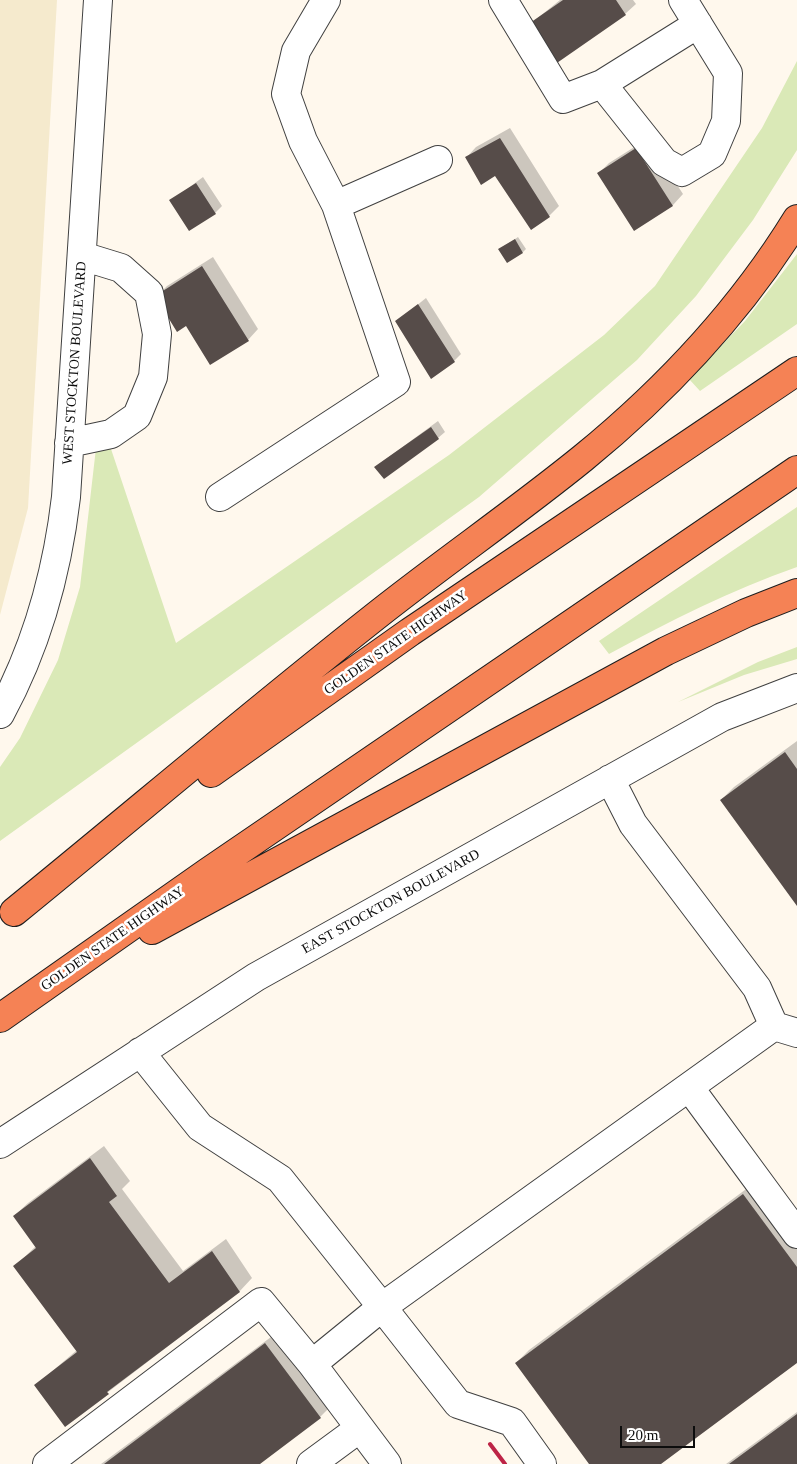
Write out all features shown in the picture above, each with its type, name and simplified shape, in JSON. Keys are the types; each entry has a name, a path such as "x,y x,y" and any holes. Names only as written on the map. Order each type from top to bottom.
{"highway":[{"path":"7,917 385,609 584,457 675,374 708,339 760,274 797,219"},
{"name":"GOLDEN STATE HIGHWAY","path":"7,917 410,632 797,371"},
{"name":"GOLDEN STATE HIGHWAY","path":"0,1018 216,866 797,470"},
{"path":"31,997 666,651 746,612 797,593"}],"street":[{"name":"WEST STOCKTON BOULEVARD","path":"0,714 26,662 53,579 64,514 98,0"},
{"path":"220,497 396,382 336,205 303,141 286,94 296,50 326,0"},
{"path":"503,0 563,99 602,84 698,24"},
{"path":"602,84 664,162 682,172 712,154 726,121 728,73 683,0"},
{"path":"336,205 438,160"},
{"path":"69,443 111,434 137,416 153,377 157,334 149,294 121,268 82,256"},
{"name":"EAST STOCKTON BOULEVARD","path":"0,1144 256,977 722,717 796,691"},
{"path":"312,1364 382,1307 689,1087 786,1029 633,824 610,779"},
{"path":"140,1052 200,1127 280,1179 458,1404 512,1422 542,1464"},
{"path":"689,1087 797,1234"},
{"path":"47,1464 261,1302 312,1364 387,1464"},
{"path":"311,1464 360,1428"}],"shaded area":[{"path":"0,0 57,0 28,508 0,615"}],"green space":[{"path":"797,61 797,150 753,220 696,296 637,360 479,497 0,841 0,767 20,738 58,660 80,587 99,422 109,443 176,643 449,455 604,335 655,286 762,128"},
{"path":"797,254 797,324 700,391 689,379 745,321"},
{"path":"797,507 797,567 701,607 609,654 599,641"},
{"path":"797,647 797,659 744,675 678,702 758,662"}],"building":[{"path":"563,0 616,0 626,15 554,65 527,25"},
{"path":"500,138 550,217 531,230 495,176 481,185 465,157"},
{"path":"636,148 673,206 634,231 597,173"},
{"path":"196,183 216,214 189,231 169,200"},
{"path":"515,239 523,253 507,263 498,249"},
{"path":"202,266 249,341 210,365 186,326 177,332 155,296"},
{"path":"418,304 455,362 431,379 395,321"},
{"path":"431,427 439,439 384,479 374,467"},
{"path":"785,752 797,769 797,906 720,800"},
{"path":"90,1158 117,1196 109,1202 169,1283 212,1251 240,1292 107,1392 109,1394 65,1427 34,1385 77,1352 13,1266 36,1248 13,1216"},
{"path":"743,1194 797,1267 797,1363 661,1464 589,1464 515,1363"},
{"path":"265,1343 321,1418 260,1464 104,1464"},
{"path":"797,1414 797,1464 729,1464"}],"railway":[{"path":"490,1444 505,1464"}]}
